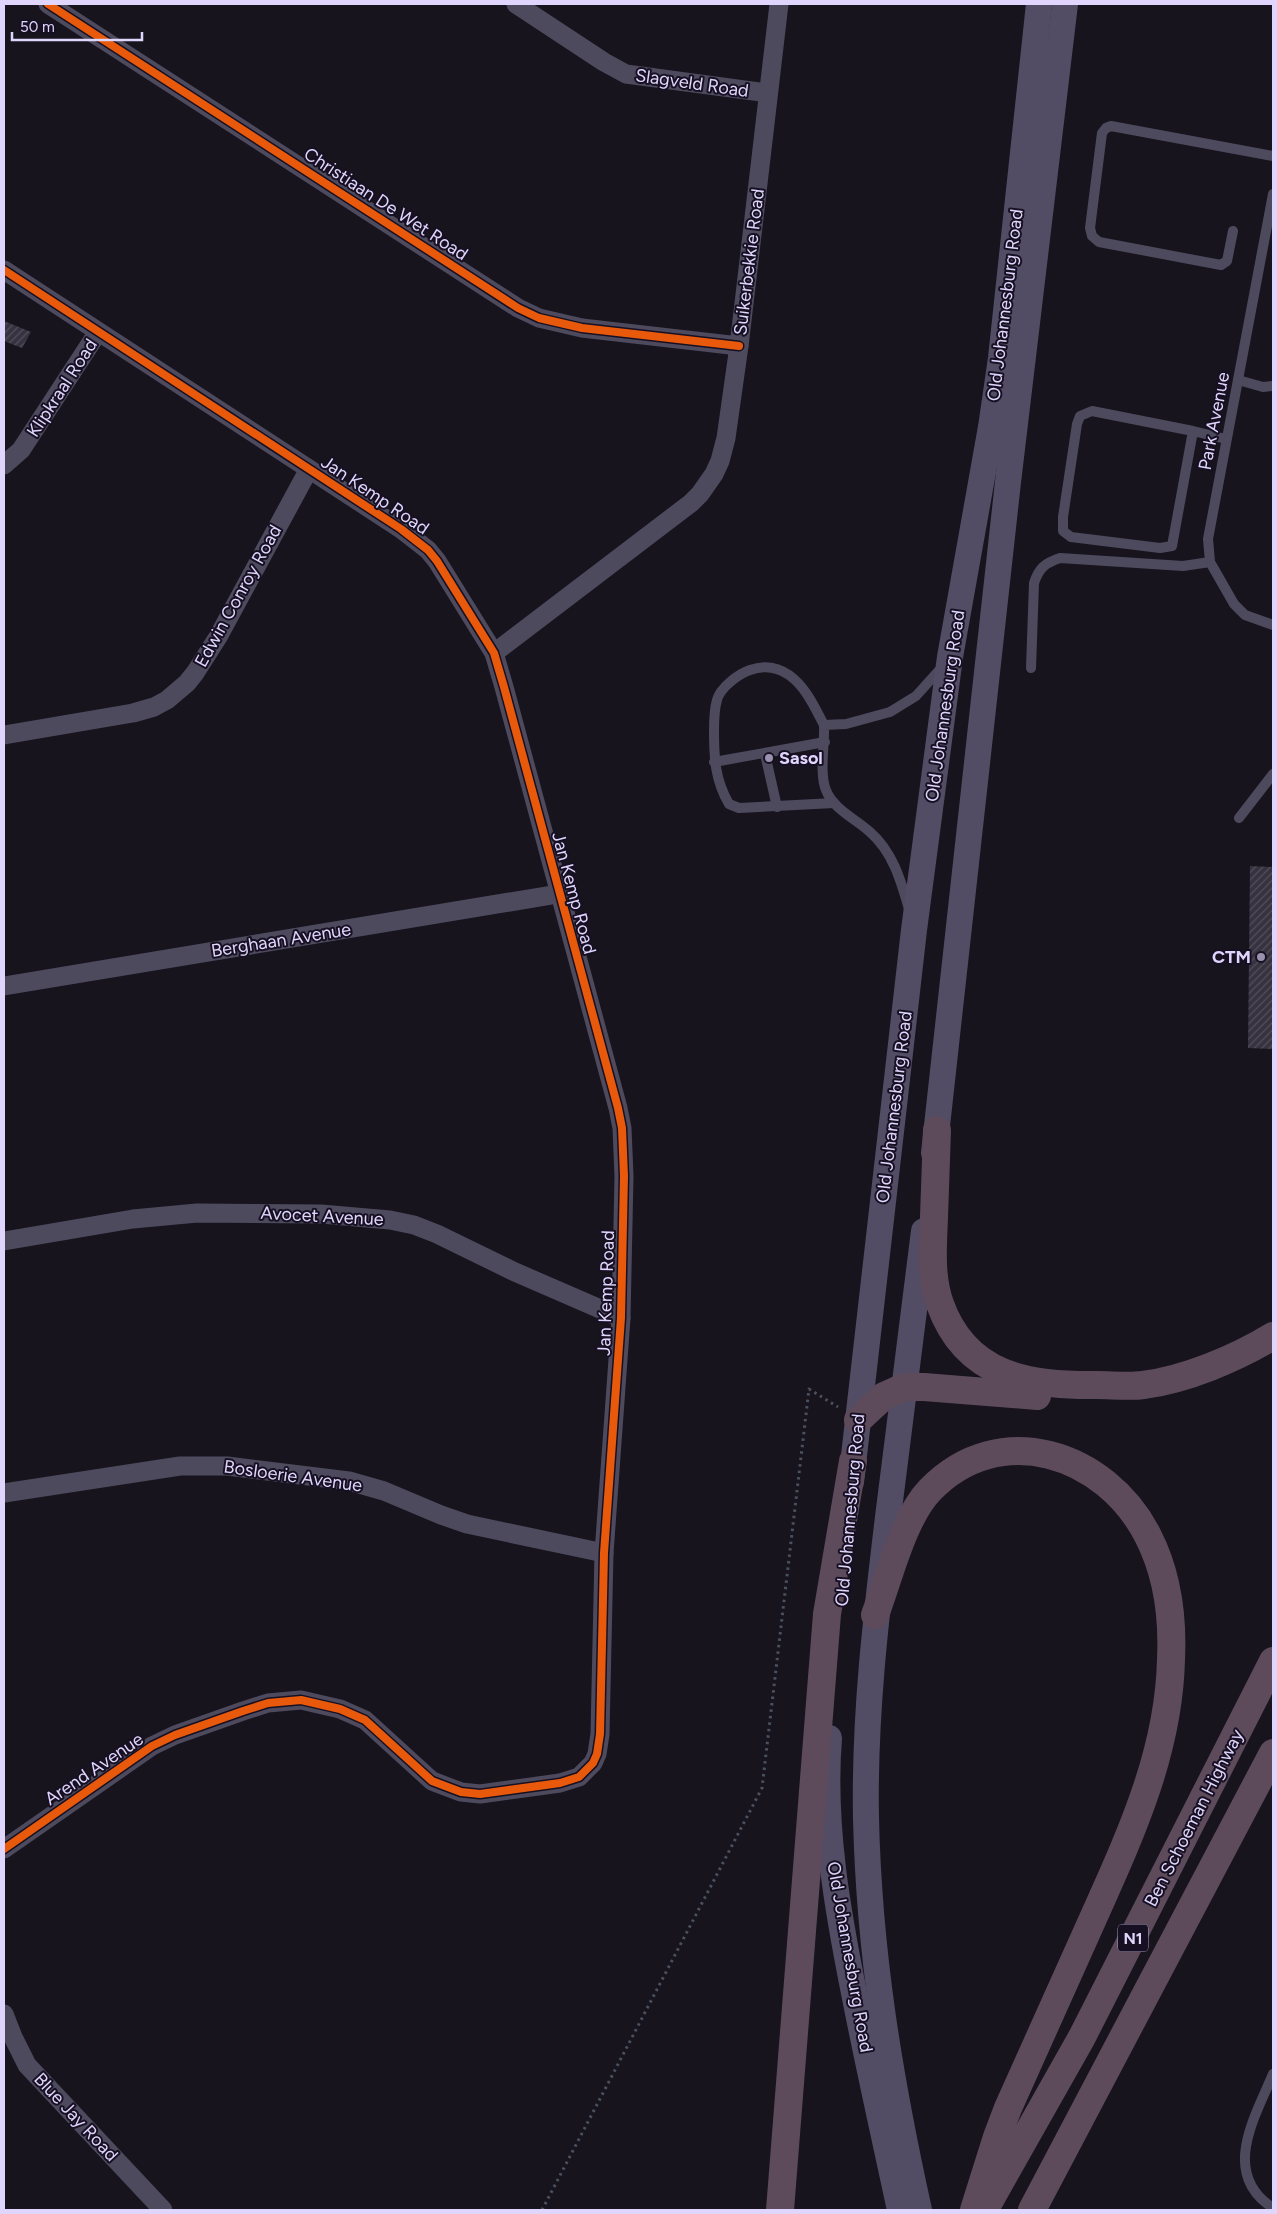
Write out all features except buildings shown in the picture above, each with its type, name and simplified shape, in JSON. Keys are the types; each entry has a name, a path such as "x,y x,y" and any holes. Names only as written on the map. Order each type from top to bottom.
{"highway":[{"path":"937,1130 933,1257 934,1283 940,1304 954,1334 965,1348 982,1362 1018,1379 1045,1384 1143,1385"},
{"path":"858,1420 884,1396 904,1387 1049,1397 1085,1397 1115,1392 1214,1365 1242,1354 1273,1336"},
{"path":"875,1615 907,1526 917,1506 930,1490 949,1473 967,1462 989,1454 1010,1451 1033,1451 1055,1456 1081,1468 1108,1486 1124,1502 1148,1534 1168,1592 1172,1658 1169,1693 1160,1747 1151,1779 1101,1901 1008,2108 997,2136 974,2210"},
{"path":"780,2210 827,1614 853,1461"},
{"name":"Ben Schoeman Highway","path":"984,2210 1082,2038 1273,1661"},
{"name":"N1","path":"1032,2210 1273,1753"}],"main road":[{"name":"Old Johannesburg Road","path":"920,2210 902,2187 839,1914 828,1798 829,1744 853,1461 914,930 950,657 1001,358 1039,4"},
{"name":"Old Johannesburg Road","path":"902,2187 868,1889 866,1816 867,1734 875,1615 937,1130 1007,491 1065,4"}],"street":[{"name":"Christiaan De Wet Road","path":"48,4 518,308 532,315 557,324 582,328 739,346"},
{"name":"Slagveld Road","path":"516,4 604,62 626,74 768,94"},
{"name":"Suikerbekkie Road","path":"494,653 670,519 700,494 714,474 724,449 739,346 780,4"},
{"name":"Jan Kemp Road","path":"4,270 415,539 428,550 494,653 622,1128 624,1176 621,1318 604,1553 599,1746 589,1769"},
{"name":"Klipkraal Road","path":"4,465 21,450 98,332"},
{"name":"Edwin Conroy Road","path":"4,735 133,713 154,707 177,693 195,673 218,637 309,469"},
{"name":"Berghaan Avenue","path":"4,986 558,894"},
{"name":"Avocet Avenue","path":"4,1241 133,1220 197,1213 321,1214 390,1220 414,1225 438,1234 515,1272 621,1318"},
{"name":"Bosloerie Avenue","path":"4,1492 203,1464 274,1470 370,1486 467,1524 604,1553"},
{"name":"Arend Avenue","path":"4,1849 152,1746 184,1732 268,1703 286,1700 315,1702 365,1720 432,1781 461,1792 480,1794 560,1783 579,1777 589,1769"},
{"name":"Blue Jay Road","path":"4,2014 12,2037 27,2065 163,2210"}],"lane":[{"path":"1234,231 1227,261 1221,264 1099,242 1092,236 1090,228 1102,133 1111,126 1273,156"},
{"name":"Park Avenue","path":"1273,194 1208,539 1210,562 1234,604 1246,615 1273,625"},
{"path":"1238,380 1264,387 1273,386"},
{"path":"1193,431 1172,546 1160,548 1071,537 1063,531 1063,517 1077,424 1080,416 1092,411 1193,431 1226,439"},
{"path":"1031,668 1034,583 1038,571 1046,563 1060,558 1183,566 1210,562"},
{"path":"824,725 846,724 890,712 905,703 929,682 950,657"},
{"path":"834,803 739,808 729,804 720,789 714,762 717,698 726,686 745,671 761,666 774,667 790,675 808,696 824,725 824,780 826,790 834,803 870,832 889,855 902,885 914,930"},
{"path":"714,762 825,742"},
{"path":"765,754 777,807"},
{"path":"1240,818 1273,774"},
{"path":"1273,2074 1246,2141 1244,2166 1253,2188 1273,2208"}],"path":[{"path":"542,2210 762,1788 808,1389 858,1420"}],"cycle path":[{"path":"48,4 518,308 539,318 582,328 739,346"},
{"path":"4,270 401,529 428,550 437,561 494,653 618,1108 622,1128 624,1176 621,1318 604,1553 600,1734 597,1754 593,1763 579,1777 560,1783 480,1794 461,1792 432,1781 365,1720 340,1709 301,1700 268,1703 175,1735 152,1746 4,1849"}],"place":[{"name":"Sasol","path":"769,758"},
{"name":"CTM","path":"1261,957"}]}
